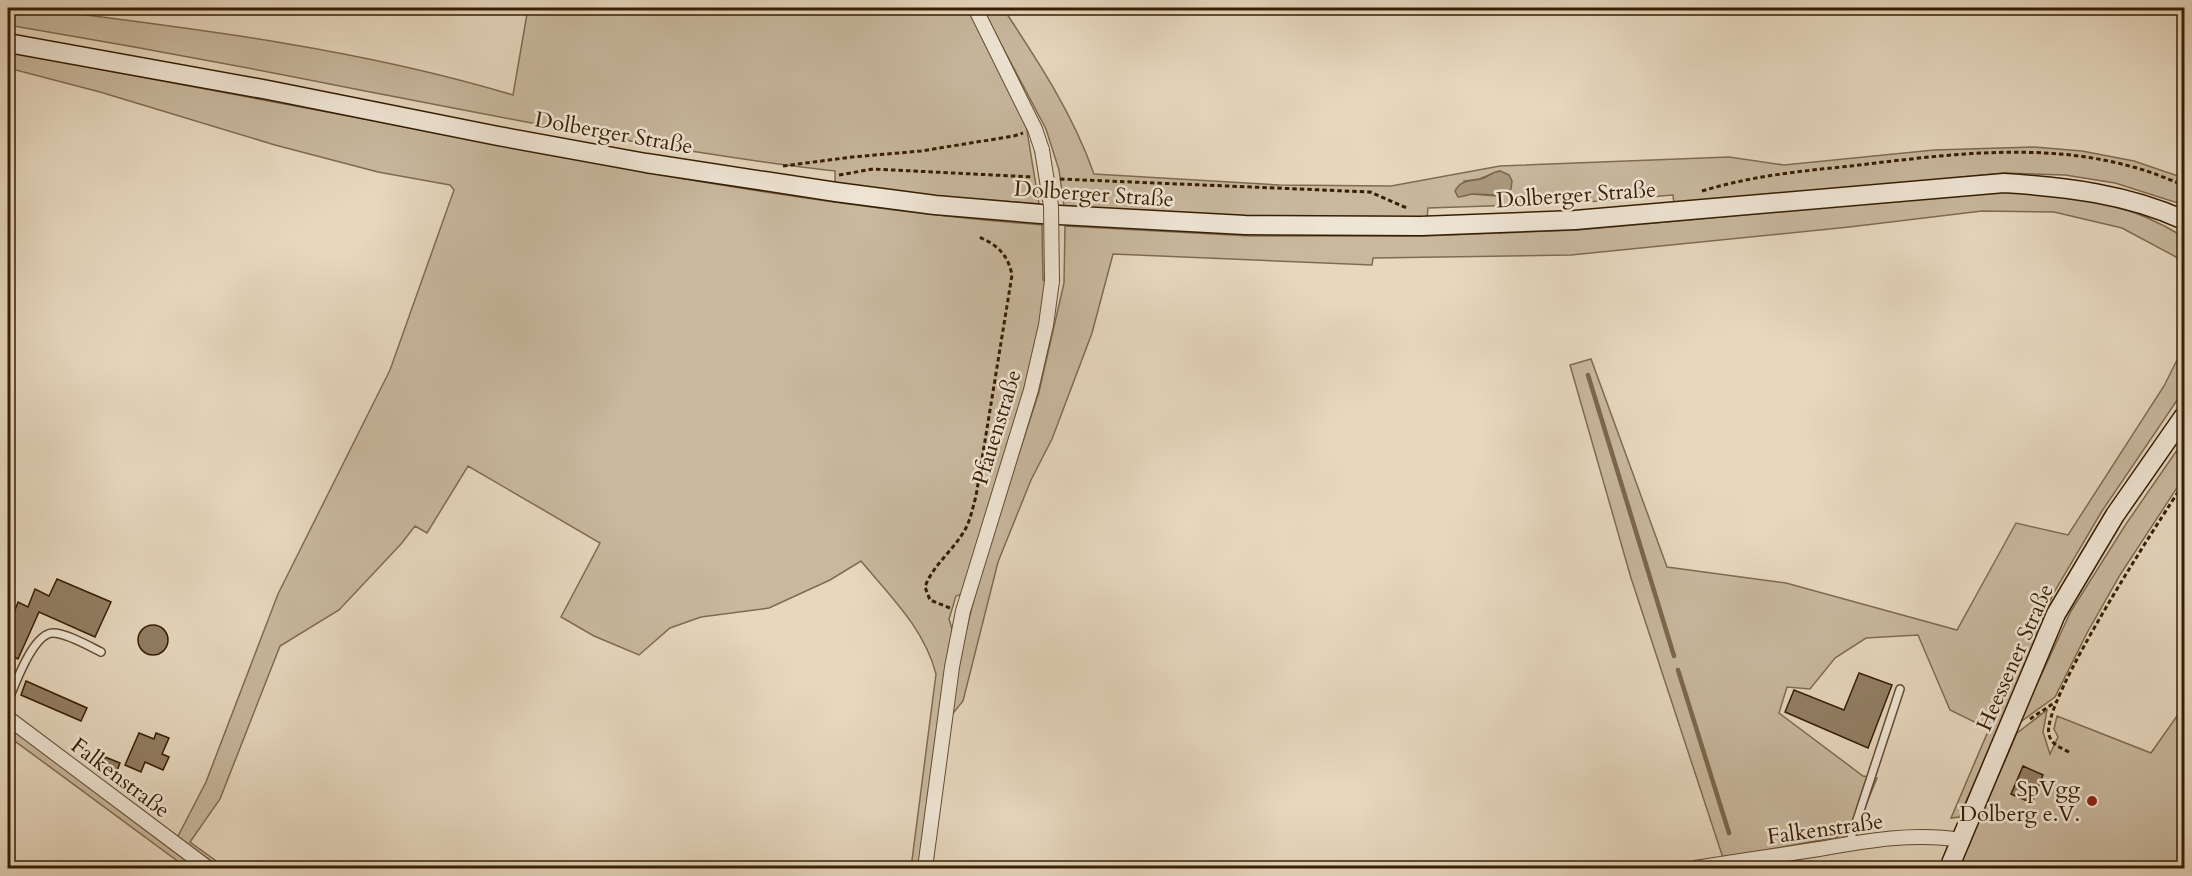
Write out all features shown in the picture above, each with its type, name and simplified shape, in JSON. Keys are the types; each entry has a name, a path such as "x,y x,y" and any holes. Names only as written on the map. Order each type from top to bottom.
{"main road":[{"name":"Dolberger Straße","path":"8,43 268,90 646,163 935,205 1029,213 1245,225 1421,226 1575,220 2004,183 2060,187 2111,195 2184,220"},
{"name":"Heessener Straße","path":"1949,868 2056,614 2115,515 2184,416"}],"street":[{"name":"Pfauenstraße","path":"925,868 952,668 963,611 1031,390 1046,325 1052,281 1051,206 1042,150 1035,129 975,8"},
{"name":"Falkenstraße","path":"8,718 208,868"},
{"name":"Falkenstraße","path":"1695,868 1849,844 1914,837 1942,836 1961,840"}],"lane":[{"path":"8,701 34,647 42,637 50,633 61,635 101,652"},
{"path":"1849,844 1900,689"}],"path":[{"path":"792,170 782,168 813,162 921,151 1014,136 1035,129"},
{"path":"1694,193 1764,176 1933,156 2033,152 2132,166 2184,185"},
{"path":"811,173 813,162"},
{"path":"831,176 873,169 1040,178"},
{"path":"1050,178 1370,192 1409,209"},
{"path":"963,611 930,600 925,587 932,573 962,535 969,521 976,496 1012,275 1009,262 1001,249 979,237"},
{"path":"2069,752 2053,743 2048,734 2057,700 2088,638 2124,575 2184,483"}],"shaded area":[{"path":"8,8 30,8 274,41 395,64 513,95 528,8 968,8 1020,108 1026,125 1039,204 937,196 835,183 835,171 599,136 186,56 8,25"},
{"path":"982,8 1003,8 1042,68 1065,109 1094,174 1279,185 1391,186 1500,166 1729,157 1784,165 1934,150 2034,147 2082,151 2134,161 2184,178 2184,205 2115,183 2065,175 2005,173 1674,205 1673,195 1574,203 1428,208 1427,218 1246,216 1064,206 1059,170 1046,129","holes":["1499,171 1509,175 1496,196 1472,194 1464,181 1479,179"]},
{"path":"8,52 621,168 873,207 1042,225 1043,280 1047,281 1034,360 962,594 956,596 949,619 953,632 920,868 911,868 936,674 931,657 915,627 861,561 830,580 769,608 701,617 670,628 639,655 594,636 561,617 600,543 468,466 427,533 415,526 339,610 280,646 220,799 190,842 226,868 217,868 177,838 206,782 278,594 390,370 454,190 450,185 378,172 275,145 100,92 8,68"},
{"path":"1500,171 1509,175 1512,181 1511,189 1497,195 1472,194 1458,197 1455,191 1461,184 1482,179"},
{"path":"2006,191 2083,198 2108,204 2157,222 2184,237 2184,264 2178,258 2122,228 2054,212 1982,211 1571,255 1373,258 1372,265 1113,254 1092,333 1052,439 1031,480 998,562 963,701 950,717 963,643 988,548 1039,392 1064,283 1065,226 1250,236 1424,236 1578,230"},
{"path":"2184,346 2184,390 2102,511 2053,594 1997,733 1959,817 1951,818 1989,729 1950,710 1918,635 1866,638 1835,658 1810,689 1787,687 1779,713 1863,776 1877,778 1854,834 1723,858 1631,578 1570,365 1591,359 1667,567 1786,583 1957,630 2016,523 2068,535 2164,386"},
{"path":"2184,440 2184,477 2120,575 2087,633 2055,697 2019,723 2071,611 2126,524"},
{"name":"SpVgg Dolberg e.V.","path":"2184,706 2184,868 1958,868 2017,733 2047,710 2043,732 2050,754 2058,737 2054,729 2057,716 2151,753"},
{"path":"8,724 201,868 187,868 8,736"}],"building":[{"path":"57,579 111,602 95,637 39,612 18,659 8,654 8,628 18,602 28,607 35,589 49,596"},
{"path":"153,625 159,626 167,634 167,646 159,654 153,655 147,654 139,646 138,640 139,634 147,626"},
{"path":"1859,673 1892,685 1868,748 1785,712 1794,690 1844,710"},
{"path":"26,681 87,708 81,721 21,695"},
{"path":"139,733 154,739 156,733 169,738 162,754 169,757 163,770 145,762 141,772 125,765"},
{"path":"105,757 120,763 114,779 98,772"},
{"path":"2023,766 2043,775 2032,803 2011,794"}],"waterway":[{"path":"1588,375 1674,656"},
{"path":"1678,670 1729,833"}],"place":[{"name":"SpVgg Dolberg e.V.","path":"2092,801"}]}
